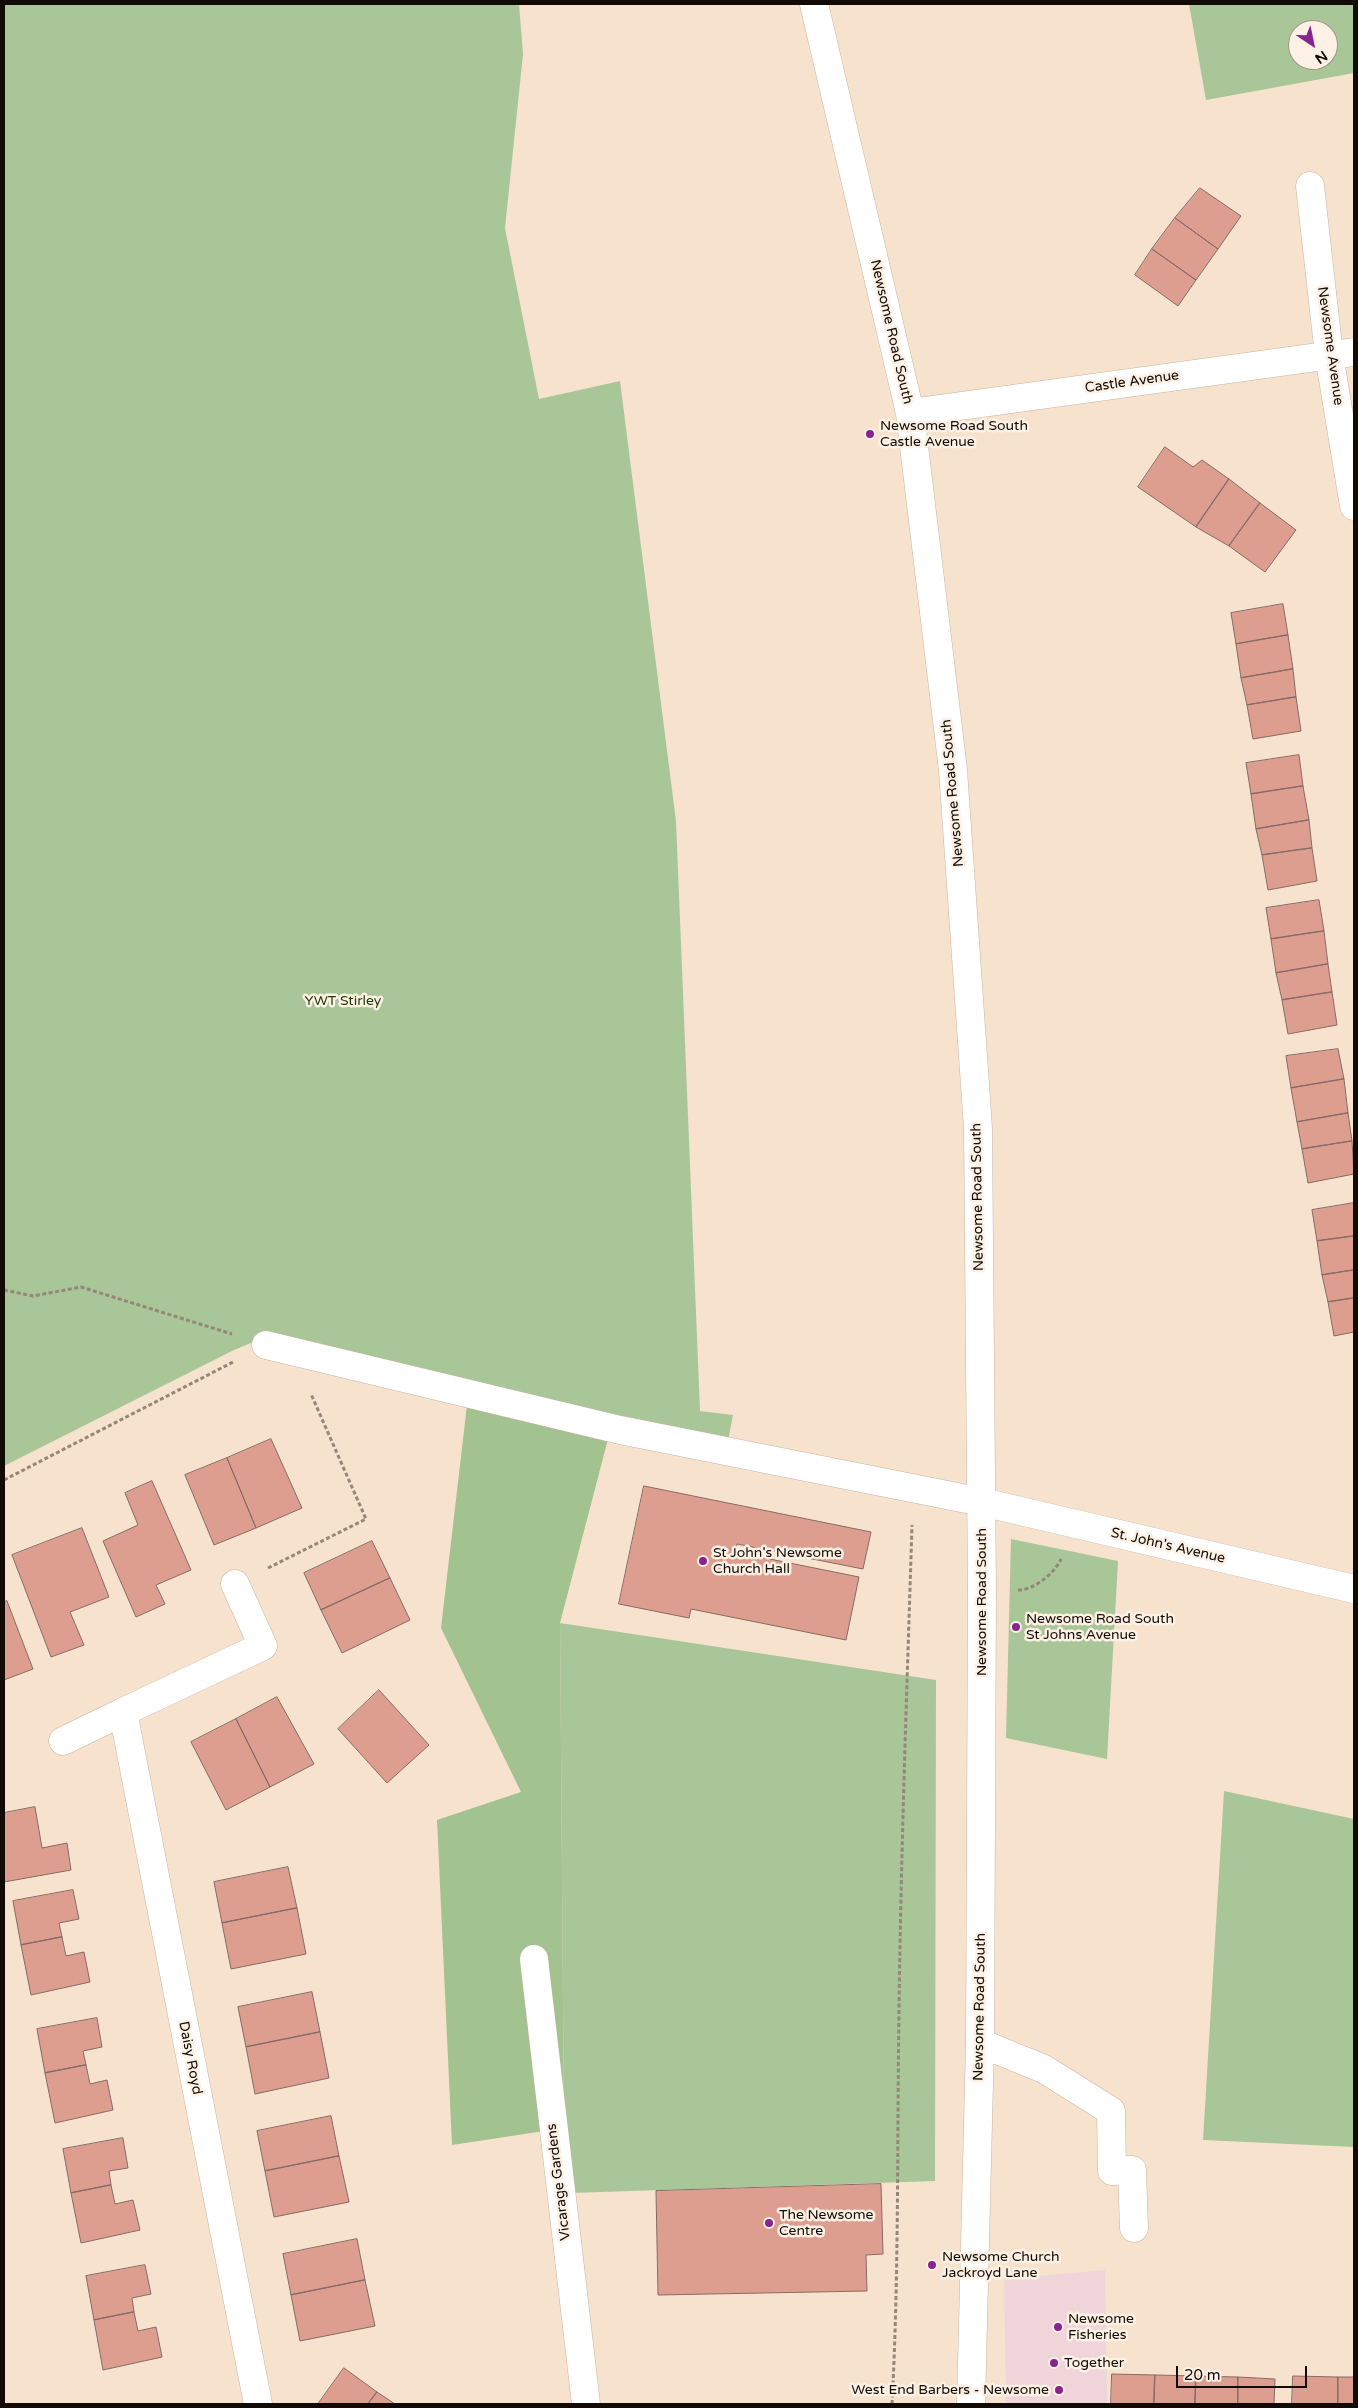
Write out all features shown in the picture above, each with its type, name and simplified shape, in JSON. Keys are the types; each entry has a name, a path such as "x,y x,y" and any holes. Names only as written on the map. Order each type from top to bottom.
{"street":[{"name":"Newsome Road South","path":"814,4 910,413 953,770 978,1128 982,1502 980,2043 971,2404"},
{"name":"Newsome Avenue","path":"1310,186 1342,353 1354,506"},
{"name":"Castle Avenue","path":"910,413 1342,353"},
{"name":"St. John's Avenue","path":"279,1348 620,1430 982,1502 1354,1589"},
{"path":"63,1741 263,1646 234,1584"},
{"name":"Daisy Royd","path":"123,1712 258,2404"},
{"name":"Vicarage Gardens","path":"534,1959 586,2404"},
{"path":"980,2043 1044,2070 1111,2111 1112,2171 1132,2170 1134,2228"}],"path":[{"path":"4,1290 34,1296 81,1287 279,1348 366,1519 234,1584"},
{"path":"4,1480 279,1348"},
{"path":"892,2404 897,2299 901,1847 912,1521"},
{"path":"982,1592 1029,1590 1057,1567 1075,1524"}],"shaded area":[{"path":"1105,2270 1107,2404 1006,2404 1004,2279"}],"green space":[{"name":"YWT Stirley","path":"4,4 519,4 523,54 505,228 539,399 620,381 676,821 700,1411 733,1415 727,1446 270,1335 234,1350 4,1466"},
{"path":"1189,4 1354,4 1354,73 1206,100"},
{"path":"467,1405 608,1439 560,1623 564,2128 452,2145 437,1820 521,1792 441,1628"},
{"path":"1011,1539 1118,1561 1107,1759 1006,1738"},
{"path":"560,1623 936,1680 935,2181 571,2193 564,2128"},
{"path":"1224,1791 1354,1819 1354,2147 1203,2140"}],"building":[{"path":"1200,188 1241,216 1218,249 1175,218"},
{"path":"1175,218 1218,249 1196,280 1152,249"},
{"path":"1152,249 1196,280 1178,306 1135,275"},
{"path":"1165,447 1193,467 1202,460 1229,479 1196,527 1138,487"},
{"path":"1229,479 1260,503 1229,546 1196,527"},
{"path":"1260,503 1296,530 1265,572 1229,546"},
{"path":"1283,604 1288,635 1236,644 1231,613"},
{"path":"1288,635 1293,669 1241,678 1236,644"},
{"path":"1293,669 1296,697 1247,705 1241,678"},
{"path":"1296,697 1301,731 1253,739 1247,705"},
{"path":"1299,755 1303,786 1251,794 1246,763"},
{"path":"1303,786 1309,820 1256,829 1251,794"},
{"path":"1309,820 1312,848 1262,855 1256,829"},
{"path":"1312,848 1317,881 1268,890 1262,855"},
{"path":"1319,900 1324,931 1271,939 1266,908"},
{"path":"1324,931 1328,964 1276,973 1271,939"},
{"path":"1328,964 1332,992 1282,1000 1276,973"},
{"path":"1332,992 1337,1025 1288,1034 1282,1000"},
{"path":"1338,1049 1344,1079 1291,1088 1286,1056"},
{"path":"1344,1079 1348,1113 1297,1122 1291,1088"},
{"path":"1348,1113 1352,1141 1302,1149 1297,1122"},
{"path":"1352,1141 1354,1174 1308,1183 1302,1149"},
{"path":"1354,1203 1354,1236 1317,1241 1312,1210"},
{"path":"1354,1236 1354,1270 1322,1275 1317,1241"},
{"path":"1354,1270 1354,1298 1328,1302 1322,1275"},
{"path":"1354,1298 1354,1332 1334,1336 1328,1302"},
{"path":"271,1439 302,1508 256,1528 227,1458"},
{"path":"227,1458 256,1528 214,1545 185,1475"},
{"path":"152,1481 191,1570 156,1585 165,1604 136,1617 103,1541 138,1525 125,1493"},
{"name":"St John's Newsome Church Hall","path":"644,1486 871,1532 863,1569 737,1544 735,1552 859,1577 846,1640 691,1609 689,1618 619,1604"},
{"path":"82,1528 109,1597 70,1612 84,1645 51,1657 12,1555"},
{"path":"372,1541 390,1578 321,1610 304,1573"},
{"path":"390,1578 410,1620 342,1653 321,1610"},
{"path":"7,1601 33,1669 4,1680 4,1602"},
{"path":"379,1690 429,1745 387,1783 338,1729"},
{"path":"277,1697 314,1764 270,1787 236,1719"},
{"path":"236,1719 270,1787 226,1810 191,1742"},
{"path":"35,1807 42,1848 67,1843 71,1870 4,1882 4,1813"},
{"path":"288,1867 297,1908 222,1923 214,1882"},
{"path":"73,1890 79,1919 59,1923 62,1937 21,1945 13,1901"},
{"path":"297,1908 306,1954 231,1969 222,1923"},
{"path":"62,1937 66,1956 84,1952 90,1982 31,1995 21,1945"},
{"path":"312,1992 320,2032 246,2047 238,2007"},
{"path":"97,2018 102,2047 83,2051 86,2065 45,2073 37,2029"},
{"path":"320,2032 329,2078 255,2094 246,2047"},
{"path":"86,2065 90,2084 107,2080 113,2110 55,2123 45,2073"},
{"path":"331,2116 339,2156 265,2171 257,2131"},
{"path":"123,2138 128,2168 109,2171 111,2185 71,2193 63,2149"},
{"path":"339,2156 349,2202 274,2217 265,2171"},
{"name":"The Newsome Centre","path":"881,2184 883,2254 866,2255 867,2291 658,2295 656,2191"},
{"path":"111,2185 115,2204 133,2200 140,2230 81,2243 71,2193"},
{"path":"357,2239 365,2280 291,2295 283,2254"},
{"path":"145,2265 151,2294 132,2298 134,2312 94,2320 86,2276"},
{"path":"365,2280 375,2326 300,2341 291,2295"},
{"path":"134,2312 138,2331 156,2327 162,2357 103,2370 94,2320"},
{"path":"344,2368 377,2392 368,2404 318,2404"},
{"path":"1112,2374 1155,2375 1154,2404 1111,2404"},
{"path":"1155,2375 1196,2376 1195,2404 1154,2404"},
{"path":"1196,2376 1238,2377 1238,2404 1195,2404"},
{"path":"1293,2376 1338,2377 1338,2404 1292,2404"},
{"path":"1238,2377 1275,2379 1274,2404 1238,2404"},
{"path":"1338,2377 1354,2377 1354,2404 1338,2404"},
{"path":"377,2392 395,2404 368,2404"}],"place":[{"name":"Newsome Road South Castle Avenue","path":"870,434"},
{"name":"St John's Newsome Church Hall","path":"703,1561"},
{"name":"Newsome Road South St Johns Avenue","path":"1016,1627"},
{"name":"The Newsome Centre","path":"769,2223"},
{"name":"Newsome Church Jackroyd Lane","path":"932,2265"},
{"name":"Newsome Fisheries","path":"1058,2327"},
{"name":"Together","path":"1054,2363"},
{"name":"West End Barbers - Newsome","path":"1059,2390"}]}
